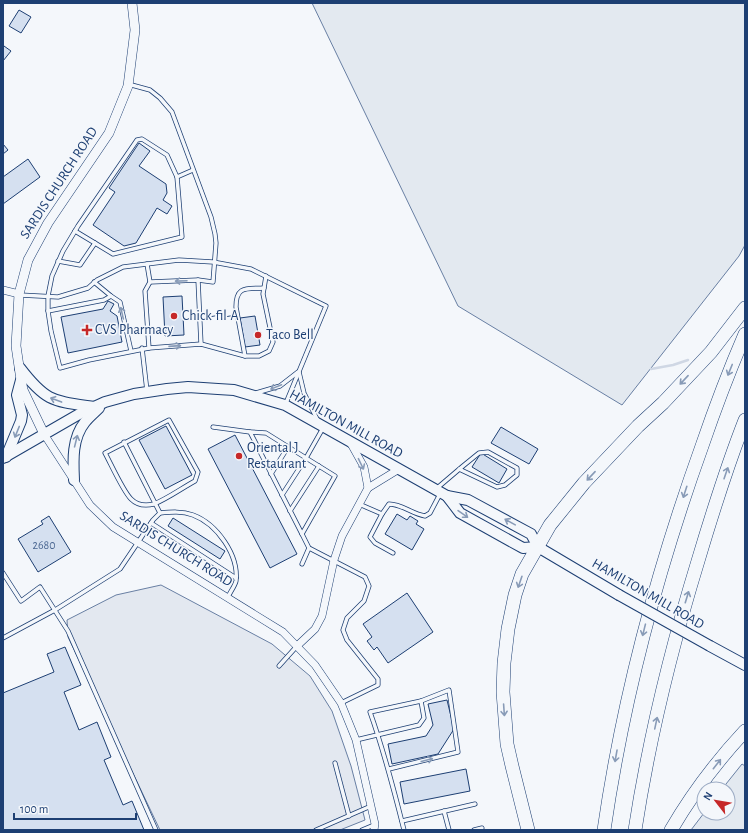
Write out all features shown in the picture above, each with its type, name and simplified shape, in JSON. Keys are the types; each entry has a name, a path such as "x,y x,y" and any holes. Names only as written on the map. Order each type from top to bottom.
{"highway":[{"path":"528,830 507,744 503,692 504,663 508,629 515,595 522,574 550,526 584,483 711,352 745,308"},
{"path":"604,830 616,754 644,629 686,489 719,398 745,334"},
{"path":"635,830 647,762 682,612 713,512 745,420"},
{"path":"671,830 701,784 728,749 745,731"}],"main road":[{"path":"20,368 39,391 49,398 61,402 94,407"},
{"path":"5,457 21,421 22,415 17,395 21,380"},
{"name":"HAMILTON MILL ROAD","path":"5,457 44,434 105,402 167,388 188,387 234,390 249,394 285,405 441,493 468,500 531,534 538,547 619,595 745,665"},
{"path":"74,480 73,455 77,436 85,422 105,402"},
{"name":"HAMILTON MILL ROAD","path":"441,493 460,513 524,548 538,547"}],"street":[{"name":"SARDIS CHURCH ROAD","path":"132,3 135,30 128,84 109,133 48,223 28,260 19,294 16,346 23,390 44,434 90,505 112,527 283,632 315,665 341,704 356,740 375,827"},
{"path":"3,290 19,294"},
{"path":"349,442 364,467 368,488"},
{"path":"297,646 315,629 322,616 334,560 342,536 359,503 368,488 399,469"}],"lane":[{"path":"128,84 150,90 166,104 172,112 216,234 213,282 198,280 150,282"},
{"path":"74,231 113,254 182,237 177,177 167,156 142,139 137,140 74,231 58,261 52,276 48,296 48,311 60,368 142,348 201,344 245,356 259,356 269,351 272,342 263,294 266,276"},
{"path":"177,177 193,170"},
{"path":"58,261 80,265 95,243"},
{"path":"19,294 58,297 88,288 94,282 123,267 180,260 215,263 251,269 326,306 285,405"},
{"path":"147,264 150,282 145,291 149,348"},
{"path":"198,280 201,344"},
{"path":"94,282 120,302 131,351"},
{"path":"245,356 236,298 238,292 242,289 264,288"},
{"path":"48,311 104,300 111,296"},
{"path":"142,348 147,392"},
{"path":"249,394 280,386 299,371"},
{"path":"282,495 306,458 322,426 304,393 299,371"},
{"path":"169,420 198,472 195,481 155,504 145,506 138,504 131,499 105,453 169,420"},
{"path":"213,427 266,433 335,476 302,534"},
{"path":"250,432 309,548 365,577 369,586 364,601 347,618 343,630 347,640 378,679 378,685 341,704"},
{"path":"124,442 160,513"},
{"path":"271,474 288,447"},
{"path":"393,553 375,543 370,537 389,504 396,504 418,515 425,516 430,512 441,493 459,469 479,453 488,452 517,468 517,475 505,485 498,487 459,469"},
{"path":"290,511 319,466"},
{"path":"359,503 382,514"},
{"path":"3,638 55,610 120,569 151,523 160,513 176,512 192,515 205,521 218,533 231,553 236,569 236,582 228,597"},
{"path":"151,523 236,578"},
{"path":"302,564 309,548"},
{"path":"3,573 20,600 40,587 68,631 156,830"},
{"path":"279,666 297,646"},
{"path":"389,769 458,752 449,690 421,701 370,712 389,769 404,830"},
{"path":"356,740 419,725 424,718 421,701"},
{"path":"335,763 349,816"},
{"path":"402,821 475,804"},
{"path":"316,830 371,806"},
{"path":"444,811 449,830"},
{"path":"362,830 375,827"},
{"path":"474,830 482,828"}],"shaded area":[{"path":"312,3 745,3 745,245 739,256 622,405 458,306"},
{"path":"161,585 272,644 310,676 332,711 351,766 365,820 340,830 160,830 68,637 67,620 116,595"},
{"path":"742,764 745,766 745,830 691,830 698,821 736,821 736,781 728,781"}],"building":[{"path":"19,10 31,17 21,33 9,26"},
{"path":"4,46 11,51 3,61 3,48"},
{"path":"139,143 150,151 139,166 166,184 167,193 163,200 172,206 167,214 157,208 136,243 124,246 93,225 115,192 109,188"},
{"path":"3,144 8,150 3,154"},
{"path":"28,159 40,177 3,204 3,177"},
{"name":"Chick-fil-A","path":"182,296 184,335 165,336 163,297"},
{"name":"CVS Pharmacy","path":"108,301 114,304 110,311 117,316 122,342 68,353 61,317 103,309"},
{"path":"255,316 260,345 245,347 240,318"},
{"path":"166,426 192,475 165,489 139,440"},
{"path":"501,427 538,449 529,464 491,443"},
{"path":"235,435 297,554 270,568 208,449"},
{"path":"481,453 507,469 499,483 472,467"},
{"path":"397,514 407,520 410,516 418,521 416,524 424,529 412,550 385,534"},
{"path":"49,516 71,552 38,572 18,539 43,524 41,521"},
{"path":"173,518 225,551 220,559 168,526"},
{"path":"407,593 433,632 388,663 377,647 374,650 367,641 372,637 363,624"},
{"path":"65,647 81,685 64,692 79,730 97,722 111,757 104,760 123,805 132,801 144,830 3,830 3,693 54,672 47,654"},
{"path":"447,700 454,729 438,754 392,764 388,744 426,736 433,725 428,704"},
{"path":"466,769 470,791 404,804 400,782"}],"waterway":[{"path":"651,369 673,365 688,360"}],"place":[{"name":"Chick-fil-A","path":"174,316"},
{"name":"CVS Pharmacy","path":"87,330"},
{"name":"Taco Bell","path":"258,335"},
{"name":"Oriental J Restaurant","path":"239,456"}]}
